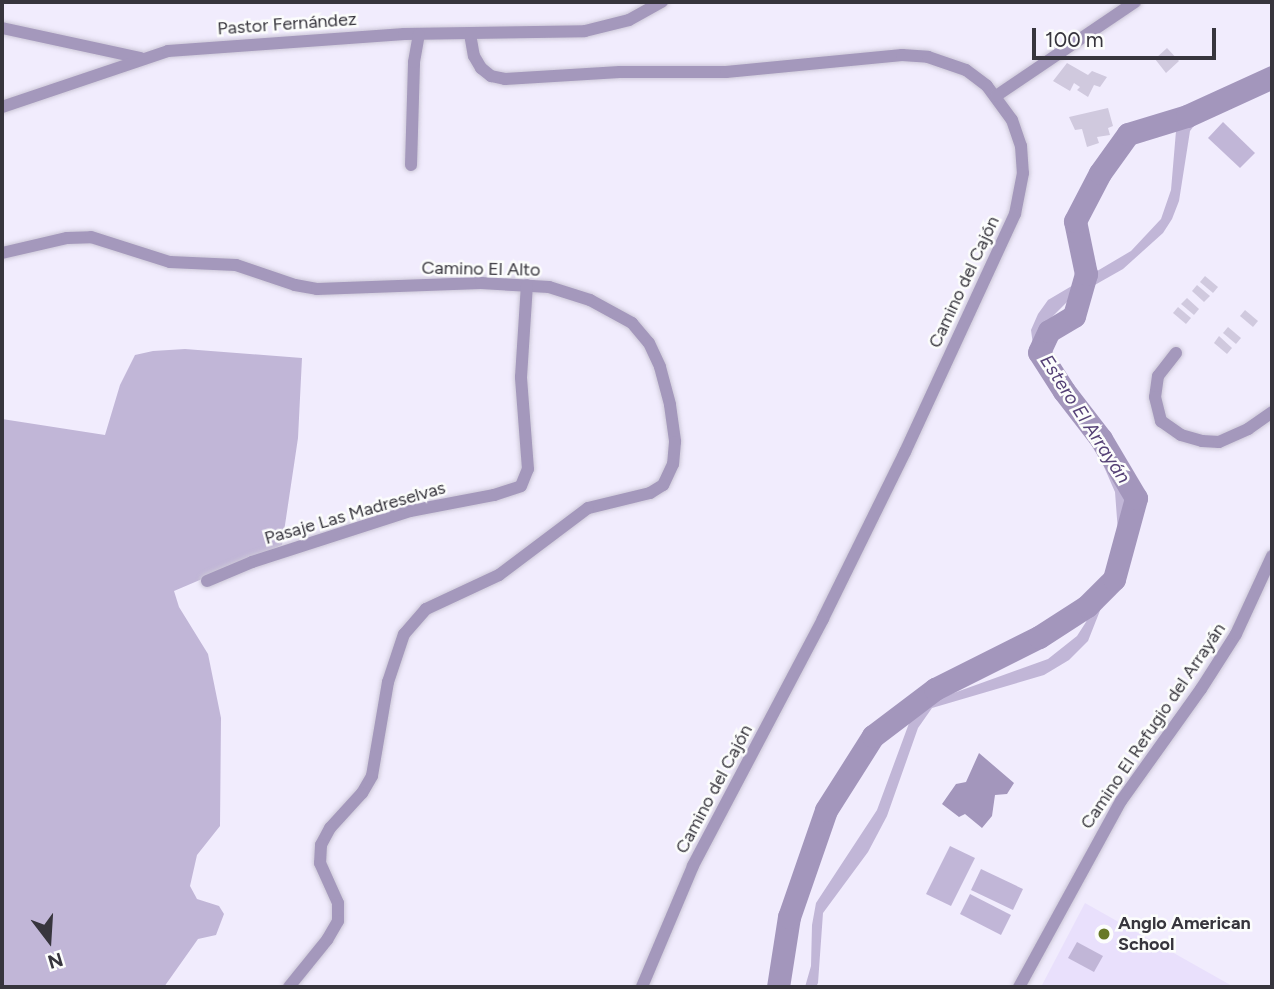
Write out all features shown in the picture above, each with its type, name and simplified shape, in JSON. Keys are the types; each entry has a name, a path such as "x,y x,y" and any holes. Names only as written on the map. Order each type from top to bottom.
{"street":[{"name":"Pastor Fernández","path":"2,107 168,51 419,34 585,31 629,20 662,2"},
{"path":"996,96 1135,2"},
{"path":"2,28 141,58"},
{"path":"411,165 414,62 419,34"},
{"name":"Camino del Cajón","path":"470,34 477,62 486,73 498,78 726,72 915,55 941,60 966,70 996,96 1012,120 1021,146 1023,173 1015,214 835,596 693,866 642,987"},
{"name":"Camino El Alto","path":"2,253 67,238 92,237 181,264 246,267 305,288 345,290 445,284 527,285 561,290 590,300 624,318 644,335 660,367 670,405 675,442 673,464 667,480 655,491 588,508 499,575 435,604 410,624 392,665 372,776 362,793 330,828 321,845 322,869 338,903 338,921 327,940 289,987"},
{"name":"Pasaje Las Madreselvas","path":"207,582 252,562 410,511 494,495 521,486 528,469 521,377 527,285"},
{"path":"1176,353 1158,376 1155,397 1161,421 1181,435 1219,442 1248,429 1272,412"},
{"name":"Camino El Refugio del Arrayán","path":"1019,987 1121,801 1201,689 1236,634 1272,556"}],"shaded area":[{"path":"1272,68 1272,79 1202,115 1190,131 1179,201 1163,233 1123,269 1070,299 1049,320 1043,335 1049,368 1091,419 1122,482 1127,502 1130,527 1125,547 1088,641 1069,660 1044,675 932,708 918,728 887,816 868,852 823,913 818,983 816,987 805,987 811,966 812,925 816,903 877,810 915,707 1048,659 1077,636 1086,622 1109,563 1118,532 1115,492 1088,430 1052,388 1035,360 1031,330 1038,314 1048,300 1131,251 1161,219 1171,190 1176,131 1196,107"},
{"path":"1223,122 1255,153 1240,168 1208,138"},
{"path":"185,349 302,358 298,438 282,545 174,591 179,607 208,654 221,718 220,826 197,855 190,886 197,899 219,906 224,914 216,935 198,939 164,987 2,987 2,419 105,435 120,385 135,355"},
{"path":"979,753 1014,783 1007,794 995,795 992,816 982,828 965,814 959,817 942,804 956,784 966,782"},
{"path":"950,846 975,858 951,906 926,894"},
{"path":"981,869 1023,889 1013,910 971,890"},
{"path":"970,894 1011,915 1001,935 960,914"},
{"name":"Anglo American School","path":"1085,903 1234,987 1041,987"},
{"path":"1077,942 1103,956 1094,972 1068,958"}],"building":[{"path":"1167,48 1179,61 1166,73 1155,59"},
{"path":"1067,63 1088,75 1092,71 1107,77 1100,87 1094,85 1088,97 1077,90 1080,87 1074,83 1070,91 1053,81"},
{"path":"1108,108 1113,126 1108,128 1110,135 1097,137 1099,143 1087,147 1082,129 1075,130 1069,117"},
{"path":"1205,276 1218,287 1213,293 1200,282"},
{"path":"1197,285 1210,296 1204,302 1192,291"},
{"path":"1187,298 1199,309 1194,315 1181,304"},
{"path":"1178,307 1191,318 1186,324 1173,313"},
{"path":"1245,310 1258,321 1253,327 1240,316"},
{"path":"1228,327 1241,338 1236,344 1223,333"},
{"path":"1219,336 1232,348 1227,354 1214,343"}],"waterway":[{"name":"Estero El Arrayán","path":"778,987 789,917 826,810 873,736 935,689 1039,637 1087,606 1114,579 1136,498 1101,439 1064,391 1039,352 1049,331 1074,316 1086,274 1075,221 1100,173 1128,134 1187,116 1272,77"}],"place":[{"name":"Anglo American School","path":"1104,934"}]}
